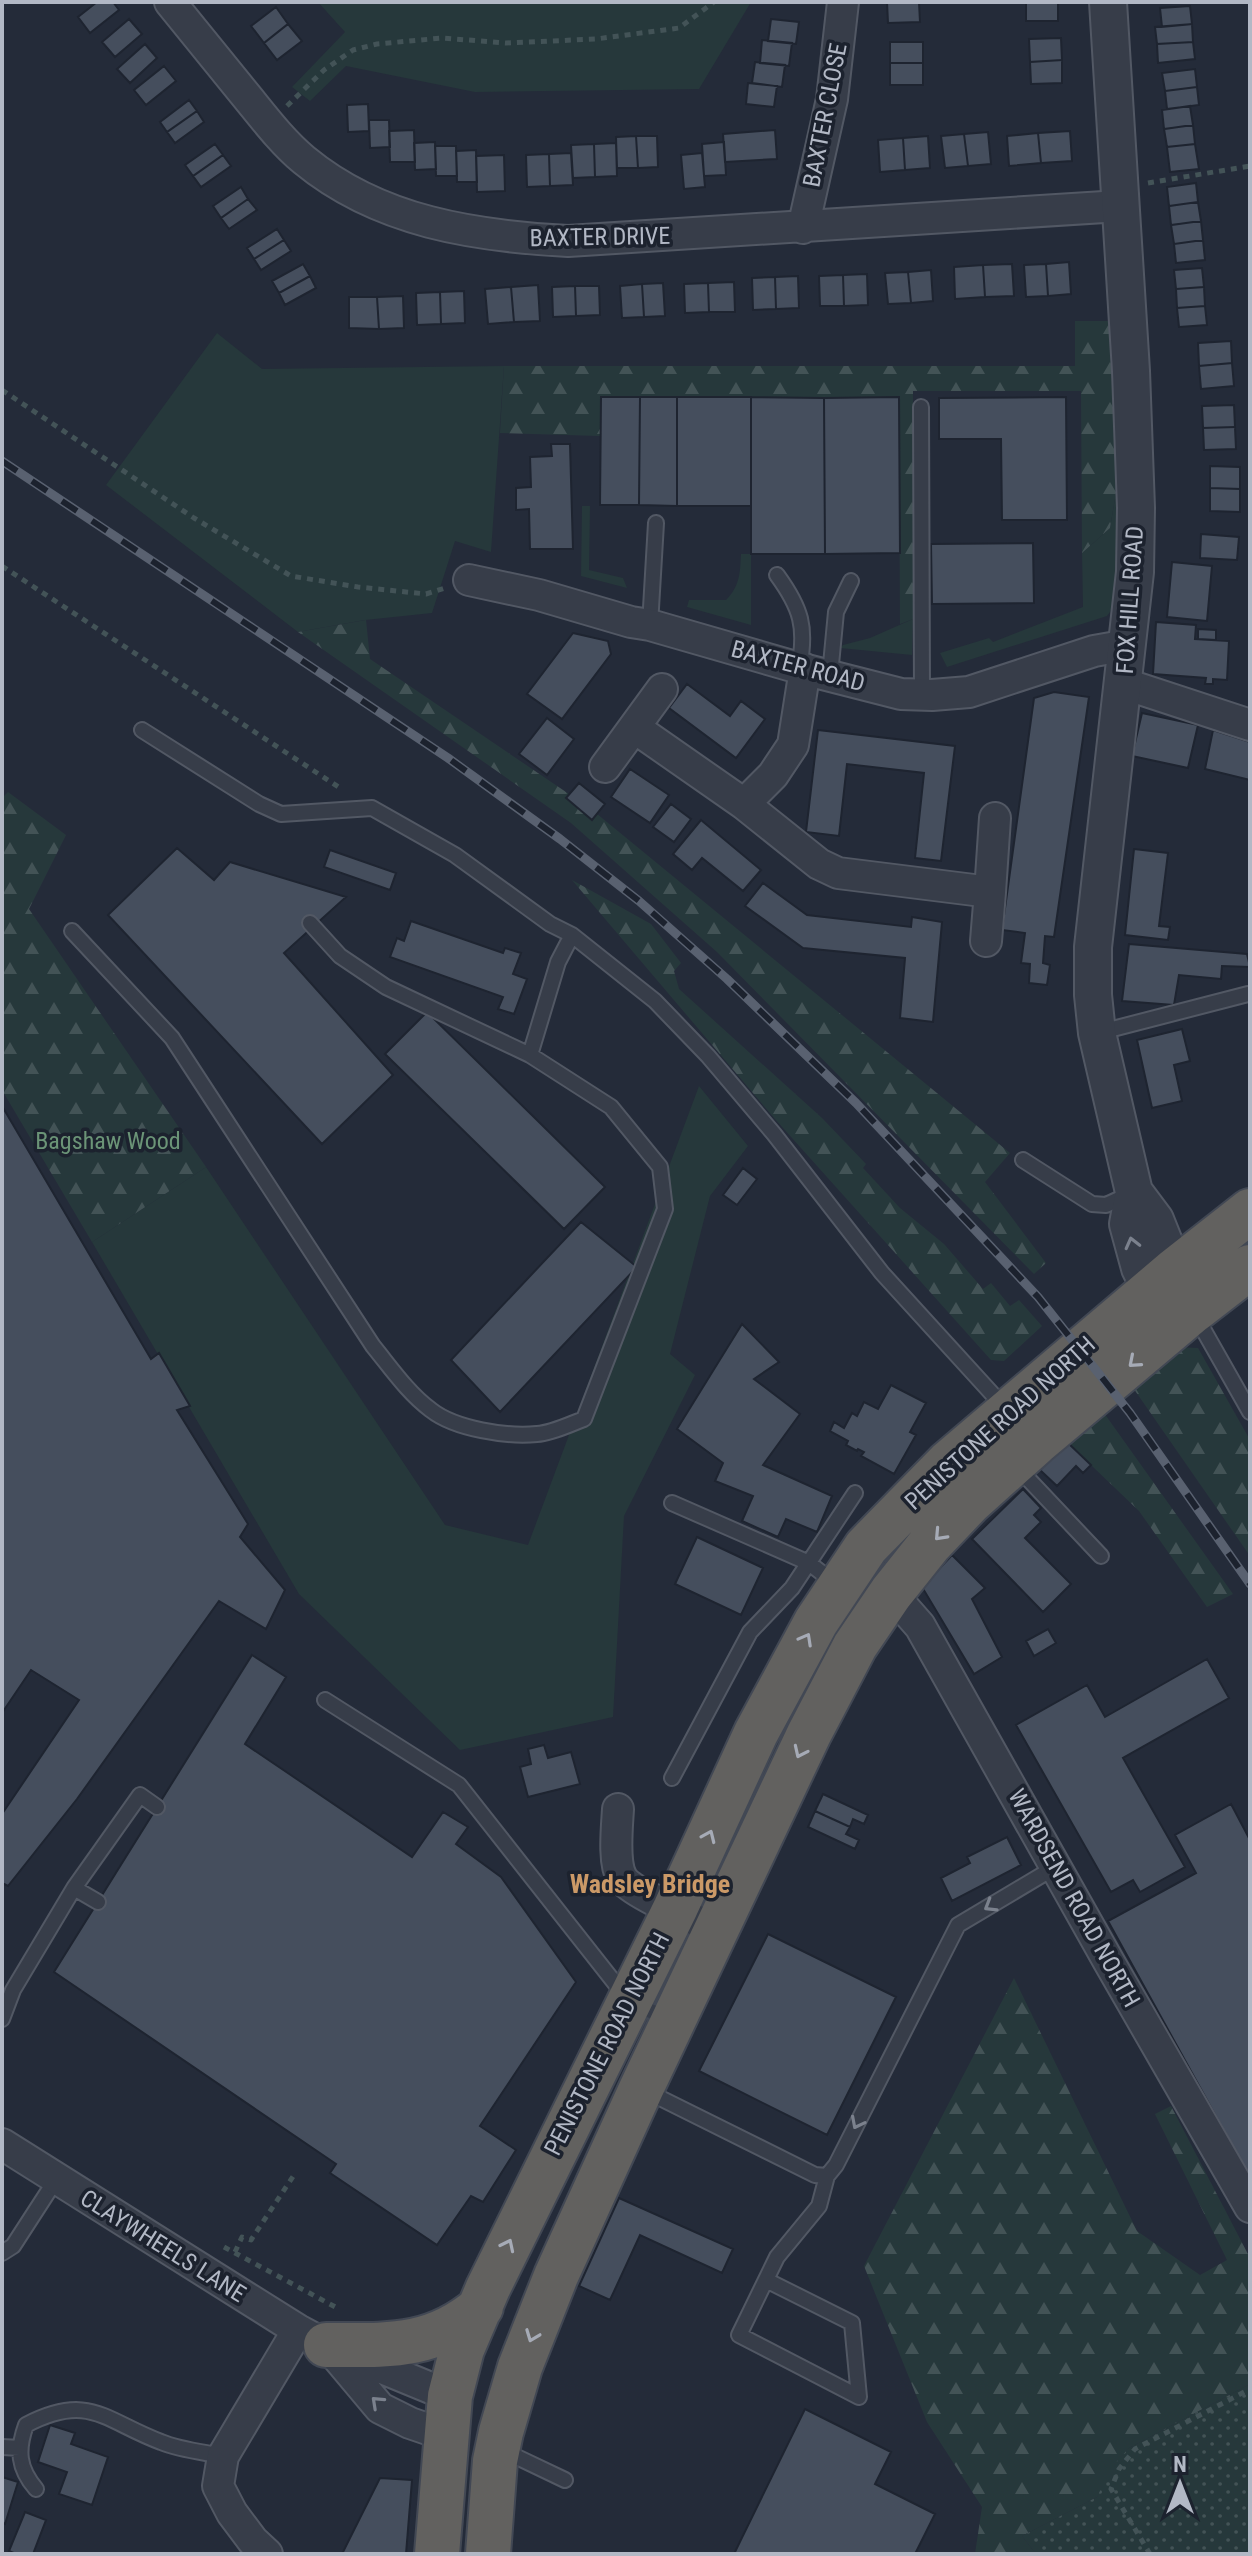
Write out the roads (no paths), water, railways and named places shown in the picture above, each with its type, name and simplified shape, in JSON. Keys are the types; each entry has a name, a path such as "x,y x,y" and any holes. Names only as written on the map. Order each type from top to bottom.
{"highway":[{"name":"PENISTONE ROAD NORTH","path":"437,2554 473,2424 520,2367 556,2276 672,2021 809,1734 855,1646 891,1593 930,1544 970,1502 1020,1434 1163,1280 1250,1211"},
{"name":"PENISTONE ROAD NORTH","path":"488,2554 462,2349 562,2135 675,1909 756,1733 816,1622 824,1575 866,1547 948,1463 1020,1434 1250,1267"},
{"path":"1163,1280 1193,1311"},
{"path":"824,1575 874,1581 891,1593"},
{"path":"325,2330 409,2344 450,2329 481,2307"}],"street":[{"name":"BAXTER DRIVE","path":"170,2 268,123 304,160 339,184 409,216 458,230 498,237 568,241 803,228 1120,196"},
{"name":"BAXTER CLOSE","path":"803,228 832,99 843,2"},
{"name":"FOX HILL ROAD","path":"1108,2 1131,371 1136,508 1135,572 1125,684 1093,947 1093,995 1097,1033 1134,1192 1155,1220 1163,1280"},
{"name":"BAXTER ROAD","path":"469,580 539,595 901,694 969,692 1094,651 1128,645"},
{"path":"744,804 773,775 793,745 812,671"},
{"path":"1125,684 1250,725"},
{"path":"605,767 662,689"},
{"path":"635,728 744,804 819,864 838,873 990,892"},
{"path":"986,941 995,818"},
{"name":"WARDSEND ROAD NORTH","path":"891,1593 920,1626 1250,2207"},
{"path":"618,1809 617,1853 622,1878 638,1892 716,1930"},
{"name":"CLAYWHEELS LANE","path":"2,2144 325,2330 473,2424"},
{"path":"267,2554 232,2513 218,2486 223,2456 325,2330"},
{"name":"CLAYWHEELS LANE","path":"325,2330 380,2408 410,2423 473,2424"}],"lane":[{"path":"921,407 922,694"},
{"path":"650,625 656,523"},
{"path":"777,575 795,599 812,671"},
{"path":"812,671 851,581"},
{"path":"142,730 259,804 281,814 372,808 455,855 550,924 572,935 655,1001 708,1056 774,1134 882,1273 1020,1434 1101,1556"},
{"path":"72,931 172,1038 373,1346 409,1390 433,1412 468,1427 504,1434 540,1434 584,1419 665,1209 660,1167 611,1107 530,1055 386,987 340,956 310,923"},
{"path":"530,1055 558,962 572,935"},
{"path":"1097,1033 1248,994"},
{"path":"1023,1160 1092,1204 1106,1205 1134,1192"},
{"path":"1193,1311 1250,1412"},
{"path":"672,1778 750,1632 792,1588 824,1575 855,1493"},
{"path":"672,1503 824,1575"},
{"path":"325,1700 459,1785 629,2001 672,2021"},
{"path":"2,2019 13,1990 74,1888 140,1795 157,1807"},
{"path":"766,2280 852,2323 859,2397 739,2335 777,2257 819,2206 827,2176 836,2165 958,1925 1057,1866"},
{"path":"74,1888 98,1902"},
{"path":"641,2089 815,2175 827,2176"},
{"path":"2,2253 13,2246 57,2178"},
{"path":"36,2489 26,2477 19,2459 20,2448 26,2425 45,2415 93,2411 163,2443 223,2456"},
{"path":"473,2424 565,2480"},
{"path":"2,2447 20,2448"}],"railway":[{"path":"2,461 448,758 639,901 727,979 856,1103 1038,1297 1130,1413 1250,1584"}],"district":[{"name":"Wadsley Bridge","path":"650,1884"}],"park label":[{"name":"Bagshaw Wood","path":"108,1141"}]}
